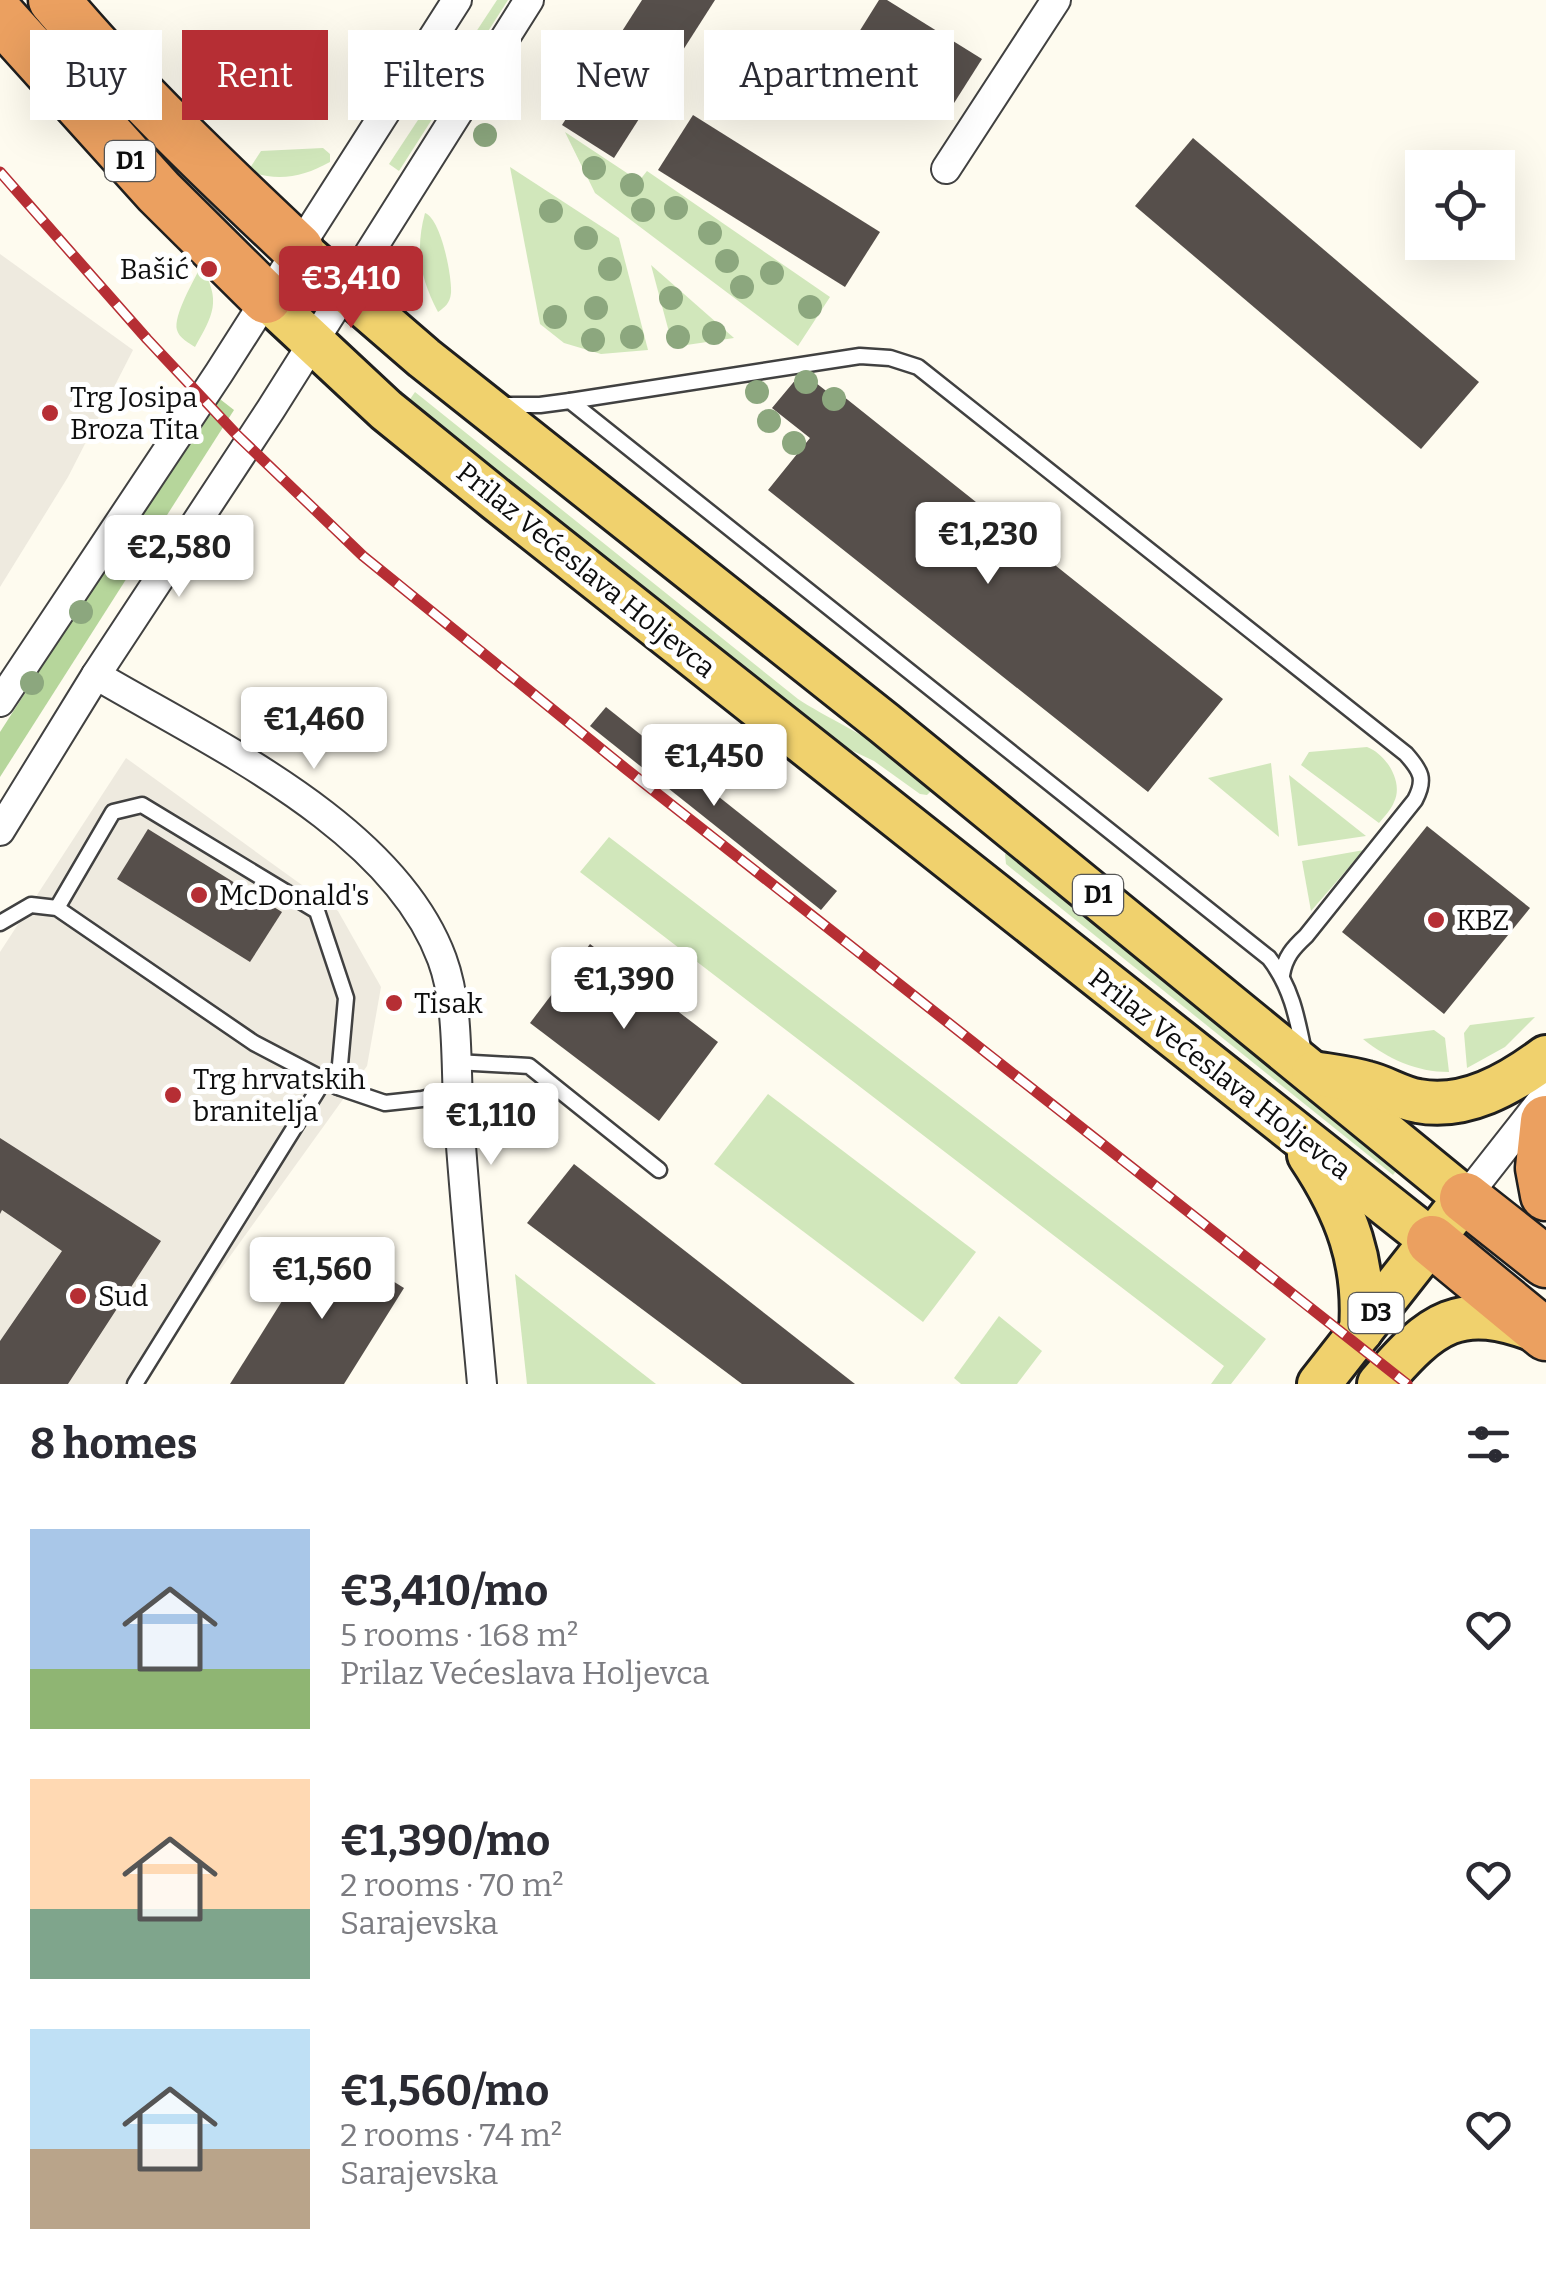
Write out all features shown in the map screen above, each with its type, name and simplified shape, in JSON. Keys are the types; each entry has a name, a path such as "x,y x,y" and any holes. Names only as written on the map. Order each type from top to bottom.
{"highway":[{"name":"Prilaz Većeslava Holjevca","path":"54,0 116,70 298,249"},
{"name":"Prilaz Većeslava Holjevca","path":"0,16 159,192 266,298"},
{"path":"1546,1121 1542,1168 1546,1195"},
{"name":"Prilaz Većeslava Holjevca","path":"1465,1198 1546,1262"},
{"name":"Prilaz Većeslava Holjevca","path":"1432,1241 1545,1334"}],"main road":[{"name":"Prilaz Većeslava Holjevca","path":"298,249 484,405 1074,876 1465,1198"},
{"name":"Prilaz Većeslava Holjevca","path":"266,298 386,410 1432,1241"},
{"path":"1308,1072 1370,1083 1420,1102 1444,1102 1472,1098 1501,1087 1546,1057"},
{"path":"1295,1134 1330,1189 1353,1242 1364,1295 1361,1332"},
{"name":"D3","path":"1320,1384 1465,1198"},
{"path":"1379,1384 1428,1332 1446,1324 1486,1316 1507,1319 1545,1334"}],"street":[{"path":"0,702 457,0"},
{"path":"0,831 529,0"},
{"path":"946,170 1056,0"},
{"path":"96,675 306,801 393,877 414,904 443,960 452,1008 482,1384"},
{"path":"1465,1198 1546,1095"}],"lane":[{"path":"484,405 540,406 860,356 890,358 918,367 1406,754 1421,772 1423,784 1415,800 1292,949 1282,974"},
{"path":"570,401 1269,958 1282,974 1295,1006 1308,1072"},
{"path":"57,908 112,812 142,804 316,911 346,998 330,1083 135,1384"},
{"path":"0,923 31,905 57,908 254,1042 330,1083 384,1103 422,1098 456,1076 529,1066 659,1170"}],"green space":[{"path":"497,0 508,0 489,30 477,30"},
{"path":"418,120 432,120 399,171 389,164"},
{"path":"565,132 639,181 647,171 830,297 798,346 595,193"},
{"path":"323,148 330,154 330,162 310,171 280,177 248,171 261,151"},
{"path":"510,167 619,238 648,350 601,354 564,343 540,324"},
{"path":"425,213 441,236 450,274 450,299 438,312 421,264"},
{"path":"651,265 734,338 673,347"},
{"path":"201,266 208,278 213,308 195,347 180,335 177,324"},
{"path":"415,392 798,699 910,766 931,791 920,794 874,761 836,743 406,405"},
{"path":"216,396 234,410 0,777 0,732"},
{"path":"1367,747 1387,762 1397,786 1393,805 1379,823 1301,765 1309,752"},
{"path":"1271,763 1279,837 1208,778"},
{"path":"1289,775 1366,836 1298,846"},
{"path":"609,837 1266,1339 1231,1384 1211,1384 1224,1366 580,872"},
{"path":"1364,850 1311,911 1302,861"},
{"path":"1009,852 1398,1168 1393,1175 1006,864 1005,854"},
{"path":"1535,1017 1505,1047 1467,1068 1464,1033 1470,1025"},
{"path":"1434,1030 1445,1038 1449,1072 1403,1063 1363,1039"},
{"path":"768,1094 976,1252 923,1322 714,1164"},
{"path":"515,1274 656,1384 527,1384"},
{"path":"999,1316 1042,1351 1017,1384 961,1384 954,1378"}],"shaded area":[{"name":"Trg Josipa Broza Tita","path":"0,254 133,350 68,477 0,587"},
{"name":"Trg hrvatskih branitelja","path":"126,758 338,911 381,987 367,1066 138,1384 0,1384 0,952"}],"building":[{"path":"642,0 715,0 684,48 684,30 623,30"},
{"path":"879,0 887,0 935,30 860,30"},
{"path":"954,42 982,59 954,103"},
{"path":"693,115 880,232 845,287 658,170"},
{"path":"565,120 638,120 614,158 562,125"},
{"path":"1193,138 1479,382 1421,449 1135,206"},
{"path":"802,372 839,401 843,396 1223,699 1148,792 768,490 810,438 772,408"},
{"path":"606,707 837,891 821,910 590,726"},
{"name":"KBZ","path":"1427,826 1530,908 1444,1014 1342,932"},
{"name":"McDonald's","path":"148,829 282,912 250,962 117,879"},
{"path":"590,944 718,1042 659,1121 530,1023"},
{"name":"Sud","path":"0,1138 161,1241 68,1384 0,1384 0,1341 62,1251 2,1210 0,1214"},
{"path":"574,1164 855,1384 742,1384 527,1223"},
{"path":"322,1237 404,1288 344,1384 230,1384"}],"railway":[{"path":"0,172 237,435 363,556 626,769 1407,1384"}],"place":[{"name":"Bašić","path":"209,269"},
{"name":"Trg Josipa Broza Tita","path":"50,413"},
{"name":"McDonald's","path":"199,895"},
{"name":"KBZ","path":"1436,920"},
{"name":"Tisak","path":"394,1003"},
{"name":"Trg hrvatskih branitelja","path":"173,1095"},
{"name":"Sud","path":"78,1296"}]}
